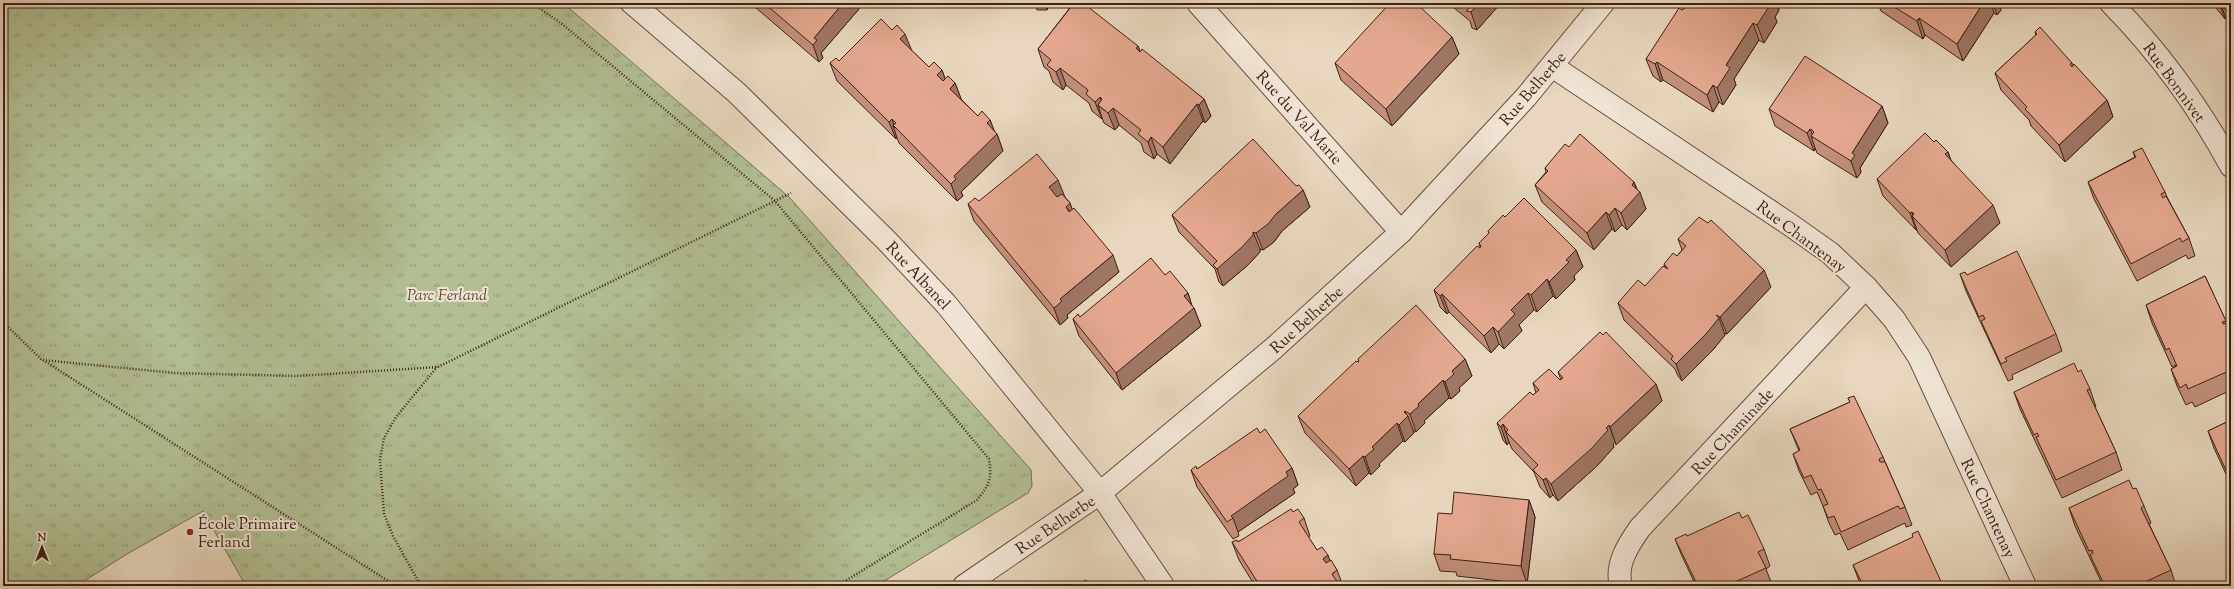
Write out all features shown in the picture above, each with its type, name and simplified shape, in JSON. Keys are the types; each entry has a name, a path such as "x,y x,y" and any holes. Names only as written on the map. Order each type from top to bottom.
{"street":[{"name":"Rue Albanel","path":"632,3 737,93 887,240 946,304 1100,493 1163,586"},
{"name":"Rue du Val Marie","path":"1198,3 1401,232"},
{"name":"Rue Belherbe","path":"964,586 1100,493 1274,348 1401,232 1526,97 1603,3"},
{"name":"Rue Bonnivet","path":"2111,3 2173,74 2215,137 2231,166"},
{"name":"Rue Chantenay","path":"1552,66 1789,224 1830,253 1866,287 1894,319 1919,357 2025,586"},
{"name":"Rue Chaminade","path":"1621,586 1621,563 1627,546 1640,528 1866,287"}],"path":[{"path":"532,3 562,24 775,201 989,458 991,476 985,490 977,500 837,586"},
{"path":"42,360 175,373 297,376 438,367 791,193"},
{"path":"3,320 6,326 42,360 396,586"},
{"path":"421,586 393,536 384,514 380,460 384,438 396,417 438,367"}],"green space":[{"name":"Parc Ferland","path":"3,3 563,3 789,197 1031,470 1032,486 1028,493 876,586 246,586 203,511 127,554 76,586 3,586"}],"building":[{"path":"764,3 843,3 814,38 817,40 813,45"},
{"path":"1069,3 1083,3 1138,46 1136,48 1140,52 1142,49 1204,99 1199,105 1197,104 1163,147 1151,137 1148,142 1138,134 1141,130 1113,108 1108,113 1098,105 1102,99 1100,97 1095,102 1086,94 1088,90 1060,68 1056,72 1047,65 1051,60 1038,49 1071,7 1068,5"},
{"path":"1390,3 1416,3 1452,37 1386,109 1335,63"},
{"path":"1463,3 1479,3 1471,12 1466,11 1469,8"},
{"path":"1684,3 1767,3 1770,5 1757,25 1753,23 1726,65 1730,68 1717,88 1713,85 1707,95 1657,62 1655,64 1646,59 1679,8 1682,10 1686,7"},
{"path":"1888,3 1983,3 1957,44 1919,18 1917,21"},
{"path":"2223,3 2231,3 2231,17 2221,5"},
{"path":"881,19 892,30 897,25 905,34 900,39 929,67 934,62 942,70 937,75 943,81 948,76 955,83 950,89 978,116 982,111 990,120 987,123 997,134 954,176 956,179 951,184 893,125 896,123 892,119 889,122 830,63 836,58 839,61"},
{"path":"2040,27 2072,63 2070,64 2072,67 2074,64 2107,100 2059,145 2025,109 2027,107 1995,73 2037,34 2035,32"},
{"path":"1805,56 1882,106 1852,153 1855,155 1851,161 1811,136 1814,132 1812,130 1810,129 1807,133 1769,109"},
{"path":"1925,133 1934,142 1936,140 1948,152 1945,154 1993,205 1945,250 1912,216 1914,214 1912,212 1910,213 1877,179"},
{"path":"1580,134 1634,182 1632,185 1640,192 1621,213 1615,208 1609,215 1606,212 1587,233 1535,185 1548,171 1545,168 1565,144 1569,147"},
{"path":"1253,139 1296,186 1299,185 1303,190 1276,214 1268,224 1256,233 1253,232 1253,235 1242,247 1217,269 1213,265 1217,261 1172,215"},
{"path":"2142,148 2165,192 2161,194 2163,198 2166,196 2189,238 2182,242 2180,238 2131,264 2088,182 2136,157 2133,152"},
{"path":"1037,154 1058,180 1049,187 1057,197 1062,194 1070,203 1066,207 1069,212 1074,208 1113,255 1060,299 1062,301 1054,308 968,204 975,198 979,201"},
{"path":"1524,198 1576,250 1566,260 1569,262 1549,282 1547,279 1531,295 1528,293 1511,310 1515,314 1498,332 1493,327 1484,336 1442,294 1440,296 1434,290 1477,246 1480,248 1481,246 1479,243 1489,233 1488,231 1503,215 1505,217"},
{"path":"1699,217 1708,223 1711,220 1764,270 1720,317 1716,315 1719,318 1706,334 1676,364 1671,359 1673,356 1618,303 1638,280 1645,286 1663,266 1668,269 1664,264 1673,253 1677,256 1686,246 1678,239"},
{"path":"2017,251 2056,334 2005,358 2007,361 2001,364 1981,321 1985,319 1983,315 1979,317 1960,274 1965,272 1967,275"},
{"path":"1151,258 1165,275 1170,271 1188,293 1184,296 1194,308 1116,373 1073,319 1078,314 1080,317"},
{"path":"2205,276 2226,321 2222,322 2223,324 2227,323 2231,332 2231,370 2188,389 2186,384 2180,388 2171,369 2177,366 2169,348 2166,350 2146,305"},
{"path":"1416,305 1465,359 1452,371 1454,374 1445,382 1443,380 1418,404 1419,406 1410,414 1405,411 1404,412 1408,416 1399,425 1397,423 1372,447 1374,449 1365,457 1363,456 1349,469 1298,416 1356,361 1359,362 1358,359"},
{"path":"1600,332 1603,335 1606,332 1656,384 1610,427 1609,425 1606,428 1608,430 1591,449 1551,484 1546,478 1543,480 1533,470 1538,465 1506,432 1508,430 1503,424 1501,427 1497,423 1530,392 1533,395 1539,390 1533,383 1549,369 1560,380 1563,378 1558,372"},
{"path":"2074,363 2078,372 2081,370 2090,389 2087,390 2116,452 2056,480 2036,437 2039,436 2037,433 2034,435 2014,392"},
{"path":"1854,396 1883,457 1879,459 1880,462 1885,462 1905,507 1900,509 1898,506 1841,532 1834,516 1828,518 1823,506 1828,504 1821,489 1818,490 1811,475 1804,478 1793,454 1800,450 1790,429 1850,402 1848,398"},
{"path":"2231,420 2231,481 2208,431"},
{"path":"1257,428 1260,433 1265,429 1292,468 1286,472 1288,476 1231,516 1233,518 1227,522 1191,470 1196,466 1197,469"},
{"path":"2129,480 2133,489 2136,488 2144,506 2141,508 2171,570 2136,586 2105,586 2090,555 2093,553 2092,550 2089,551 2069,508"},
{"path":"1454,492 1529,500 1521,566 1450,559 1451,555 1434,554 1438,513 1452,514"},
{"path":"1291,509 1293,512 1298,509 1304,518 1299,522 1317,550 1322,547 1328,555 1323,559 1326,563 1331,560 1337,570 1332,574 1340,586 1260,586 1232,542 1237,540 1238,542"},
{"path":"1739,512 1742,518 1748,515 1764,549 1758,552 1766,568 1726,586 1698,586 1675,539 1686,534 1687,536"},
{"path":"1918,531 1943,586 1861,586 1863,585 1853,565 1913,537 1912,534"},
{"path":"1086,580 1089,585 1088,586 1076,586"}],"place":[{"name":"École Primaire Ferland","path":"190,532"}]}
